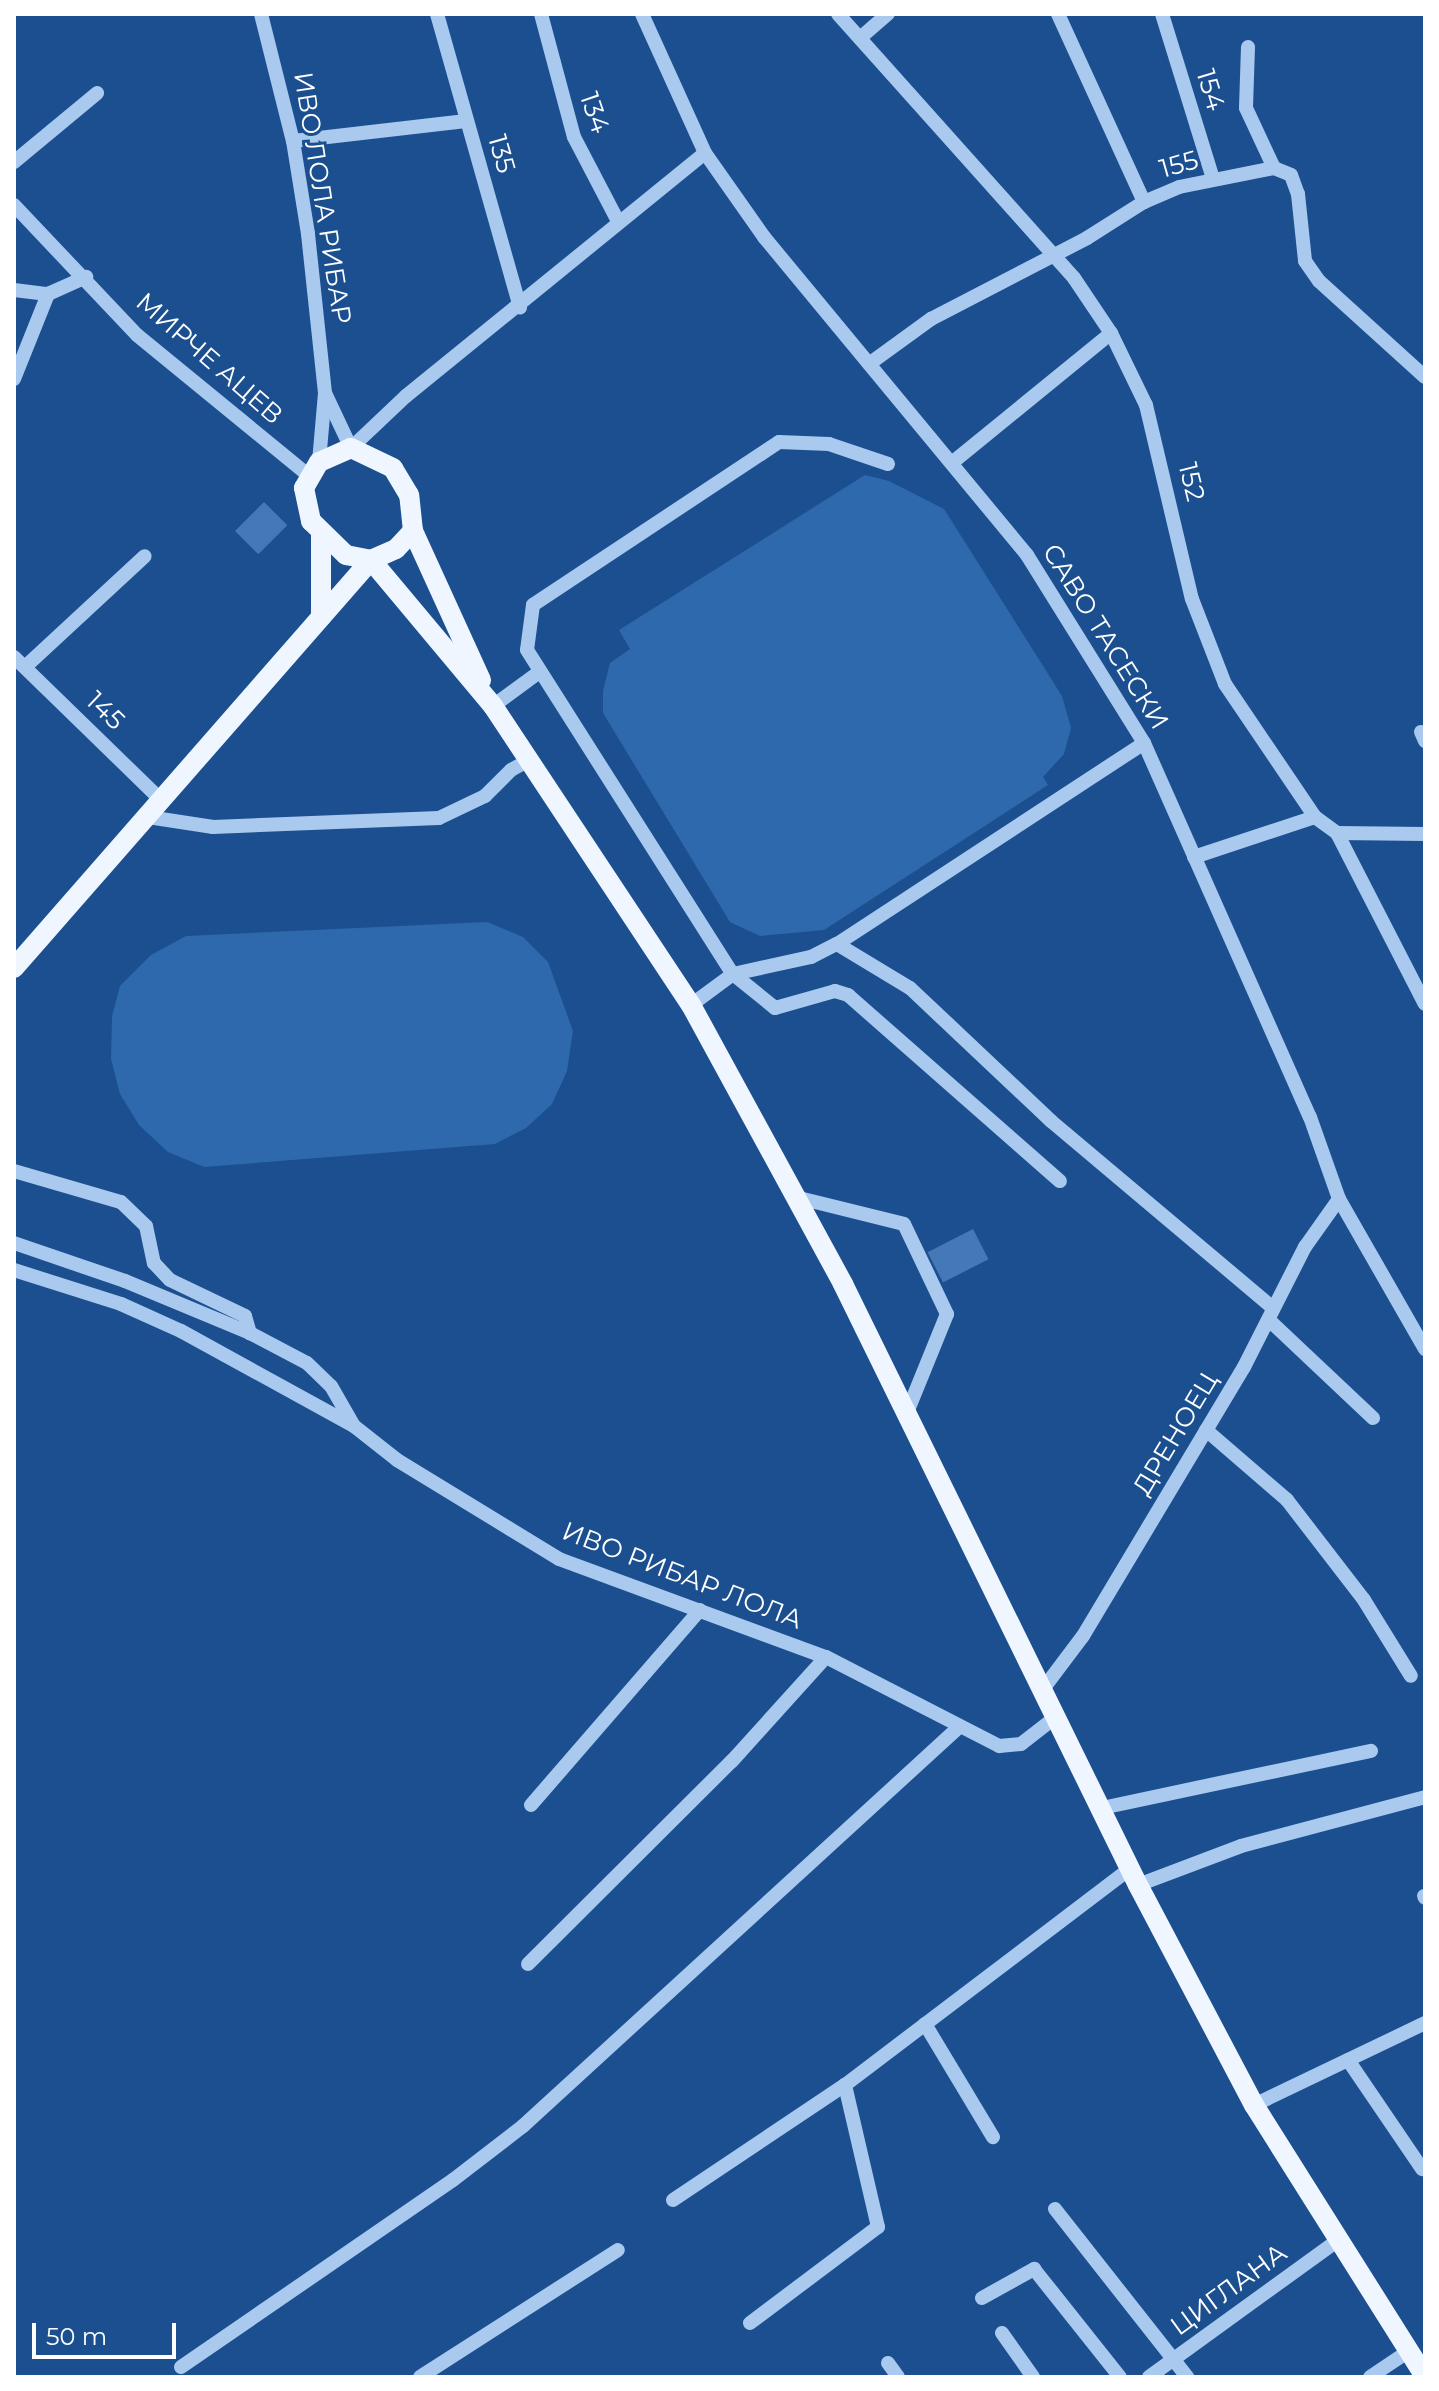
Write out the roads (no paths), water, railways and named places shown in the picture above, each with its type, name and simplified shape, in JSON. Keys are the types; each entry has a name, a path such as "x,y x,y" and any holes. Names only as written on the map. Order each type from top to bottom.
{"main road":[{"path":"493,706 413,531 409,495 393,468 351,448 314,469 306,508 321,535 346,555 371,560 493,706 691,1005 795,1197 1057,1716 1134,1877 1254,2105 1425,2377"},
{"path":"14,968 371,560 396,549 413,531"},
{"path":"321,535 321,617"}],"street":[{"name":"ИВО ЛОЛА РИБАР","path":"261,14 293,141 325,393"},
{"name":"135","path":"437,14 520,307"},
{"name":"134","path":"541,14 574,137 618,221"},
{"name":"САВО ТАСЕСКИ","path":"642,14 705,153 764,237 953,462 1073,623 1144,743 1310,1117 1339,1199 1425,1349"},
{"name":"152","path":"838,14 1074,278 1111,333 1146,405 1192,599 1225,684 1315,817 1337,833 1425,1004"},
{"path":"860,38 888,14"},
{"path":"1058,14 1144,202"},
{"name":"154","path":"1162,14 1213,179"},
{"path":"1248,47 1246,108 1274,168 1291,175 1298,194 1305,261 1319,281 1425,377"},
{"path":"14,162 97,93"},
{"path":"293,141 466,121"},
{"path":"325,393 351,448 406,396 520,307 618,221 705,153"},
{"name":"155","path":"869,364 931,319 1052,256 1144,202 1213,179 1274,168"},
{"name":"МИРЧЕ АЦЕВ","path":"14,205 86,277 137,335 314,469"},
{"path":"14,290 48,294 86,277"},
{"path":"14,379 48,294"},
{"path":"953,462 1111,333"},
{"path":"314,469 325,393"},
{"path":"888,464 829,444 779,442 533,605 527,650 538,673 733,974 775,1008 835,991 848,995 1060,1181"},
{"path":"20,662 145,556"},
{"name":"145","path":"20,662 162,801"},
{"path":"493,706 538,673"},
{"path":"691,1005 733,974 811,957 837,944 1144,743"},
{"path":"148,817 213,827 439,818 485,796 511,770 529,760"},
{"path":"1194,857 1315,817"},
{"path":"1337,833 1425,834"},
{"path":"837,944 910,988 1051,1121 1271,1314 1373,1418"},
{"path":"14,1171 121,1202 146,1226 154,1263 170,1280 245,1316 250,1333"},
{"path":"795,1197 904,1224 947,1314 906,1415"},
{"name":"ДРЕНОЕЦ","path":"1043,1689 1083,1636 1206,1430 1305,1247 1339,1199"},
{"name":"ИВО РИБАР ЛОЛА","path":"14,1243 250,1333 307,1363 331,1386 354,1426 397,1460 559,1559 826,1657 999,1746 1021,1744 1057,1716"},
{"path":"14,1270 121,1304 181,1331 354,1426"},
{"path":"1206,1430 1287,1500 1364,1600 1411,1676"},
{"path":"531,1805 700,1610"},
{"path":"528,1964 732,1761 826,1657"},
{"path":"181,2367 453,2180 523,2126 959,1727"},
{"path":"1102,1808 1371,1751"},
{"path":"673,2200 845,2085 925,2024 1134,1877 1425,1797"},
{"path":"1254,2105 1425,2023"},
{"path":"925,2024 993,2137"},
{"path":"1348,2060 1422,2169"},
{"path":"750,2323 878,2227 845,2085"},
{"path":"1055,2209 1187,2377"},
{"name":"ЦИГЛАНА","path":"1149,2377 1337,2241"},
{"path":"420,2377 618,2250"},
{"path":"982,2298 1034,2269 1120,2377"},
{"path":"1002,2333 1033,2377"},
{"path":"1370,2377 1409,2351"},
{"path":"888,2363 898,2377"}]}
